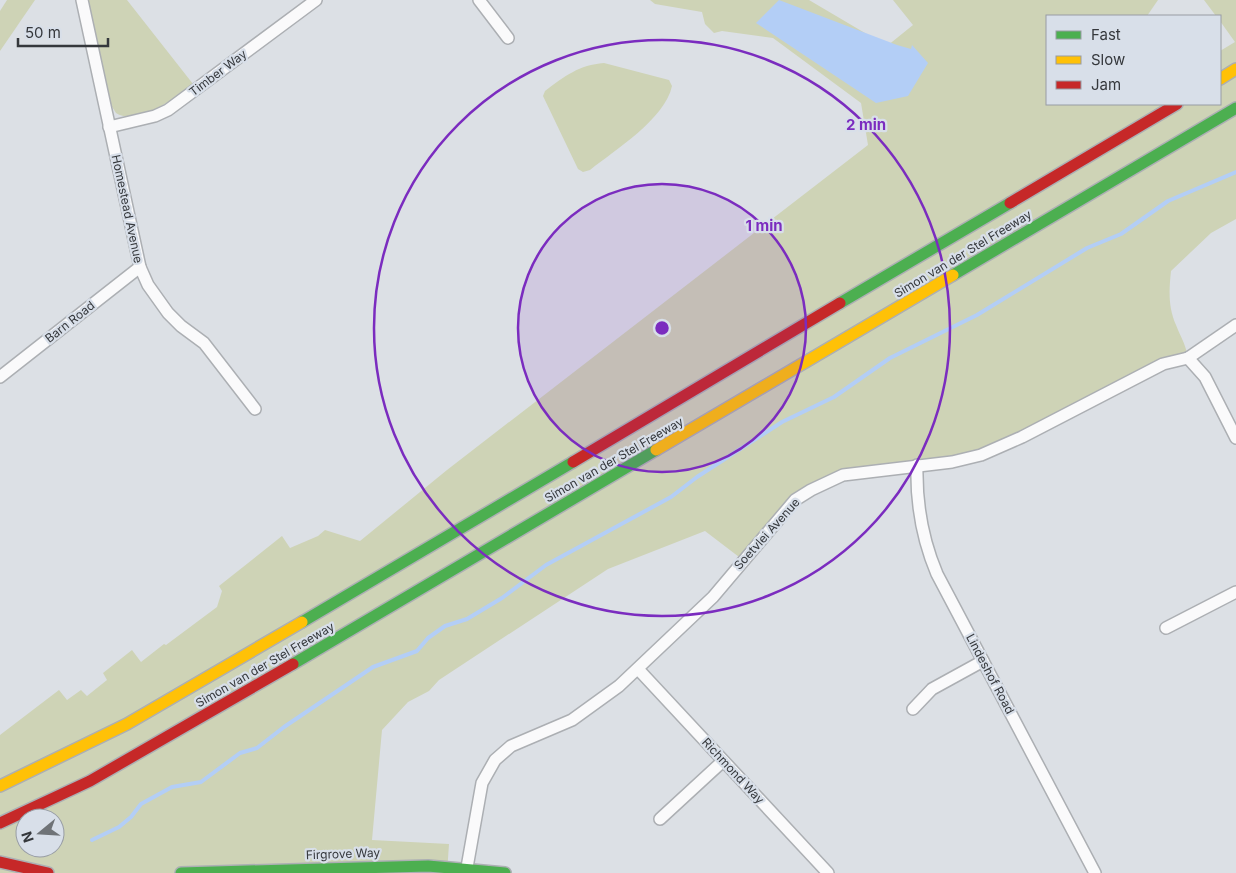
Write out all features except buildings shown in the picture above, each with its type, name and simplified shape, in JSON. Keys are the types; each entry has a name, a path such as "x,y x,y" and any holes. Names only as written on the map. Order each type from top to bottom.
{"main road":[{"path":"1221,77 1236,69"},
{"name":"Simon van der Stel Freeway","path":"0,786 127,724 211,676 1175,105"},
{"name":"Simon van der Stel Freeway","path":"0,823 90,781 184,728 1236,108"},
{"path":"0,862 48,873"},
{"name":"Firgrove Way","path":"181,873 428,866 466,871 506,873"}],"street":[{"name":"Homestead Avenue","path":"82,0 140,267 148,285 168,313 181,326 204,343 255,409"},
{"name":"Timber Way","path":"109,126 155,116 168,110 316,0"},
{"path":"479,0 508,38"},
{"name":"Barn Road","path":"0,377 140,267"},
{"path":"1236,325 1188,358 1205,377 1236,438"},
{"name":"Soetvlei Avenue","path":"466,871 482,783 494,760 511,746 572,720 594,706 638,669 713,597 795,500 843,475 966,460 996,450 1163,364 1188,358"},
{"name":"Lindeshof Road","path":"917,465 921,520 927,548 937,574 1095,873"},
{"path":"1166,628 1236,592"},
{"path":"913,709 932,689 984,661"},
{"name":"Richmond Way","path":"638,669 828,873"},
{"path":"660,818 723,761"}],"green space":[{"path":"7,0 35,0 0,51 0,11"},
{"path":"88,0 127,0 193,84 167,103 146,113 125,116 116,113 109,102"},
{"path":"650,0 809,0 887,46 913,25 893,0 1158,0 1148,15 1046,15 1046,105 1221,105 1221,50 1235,42 1221,22 1221,15 1215,15 1204,0 1236,0 1236,219 1211,233 1171,271 1170,305 1188,358 996,450 843,475 811,490 743,560 705,531 608,569 439,680 429,691 408,702 382,730 372,840 449,844 447,873 0,873 0,735 59,690 67,700 81,690 87,696 107,680 103,673 132,650 141,662 164,644 166,645 217,607 222,591 219,586 282,536 290,548 318,536 325,530 360,541 447,470 868,145 861,103 773,38 722,31 714,33 705,24 702,12 655,4"},
{"path":"604,63 669,80 672,86 660,110 650,122 590,170 583,172 578,169 543,96 545,91 573,72 587,66"}],"water":[{"path":"779,0 897,45 911,49 912,45 928,63 908,96 876,103 756,23"}],"waterway":[{"path":"92,840 119,827 131,817 141,804 172,787 201,782 240,753 257,748 284,727 373,667 417,651 428,638 445,626 467,619 502,598 546,565 671,497 697,477 782,422 834,397 890,358 977,315 1087,248 1121,234 1168,201 1236,172"}],"traffic: fast":[{"path":"953,275 1236,108"},
{"path":"840,303 1010,203"},
{"path":"293,664 656,450"},
{"path":"302,622 573,462"},
{"path":"181,873 428,866 505,873"}],"traffic: slow":[{"path":"1221,78 1236,69"},
{"path":"656,450 953,275"},
{"path":"0,786 127,724 302,622"}],"traffic: jam":[{"path":"1010,203 1175,105"},
{"path":"573,462 840,303"},
{"path":"0,823 90,781 293,664"},
{"path":"0,862 48,873"}]}
